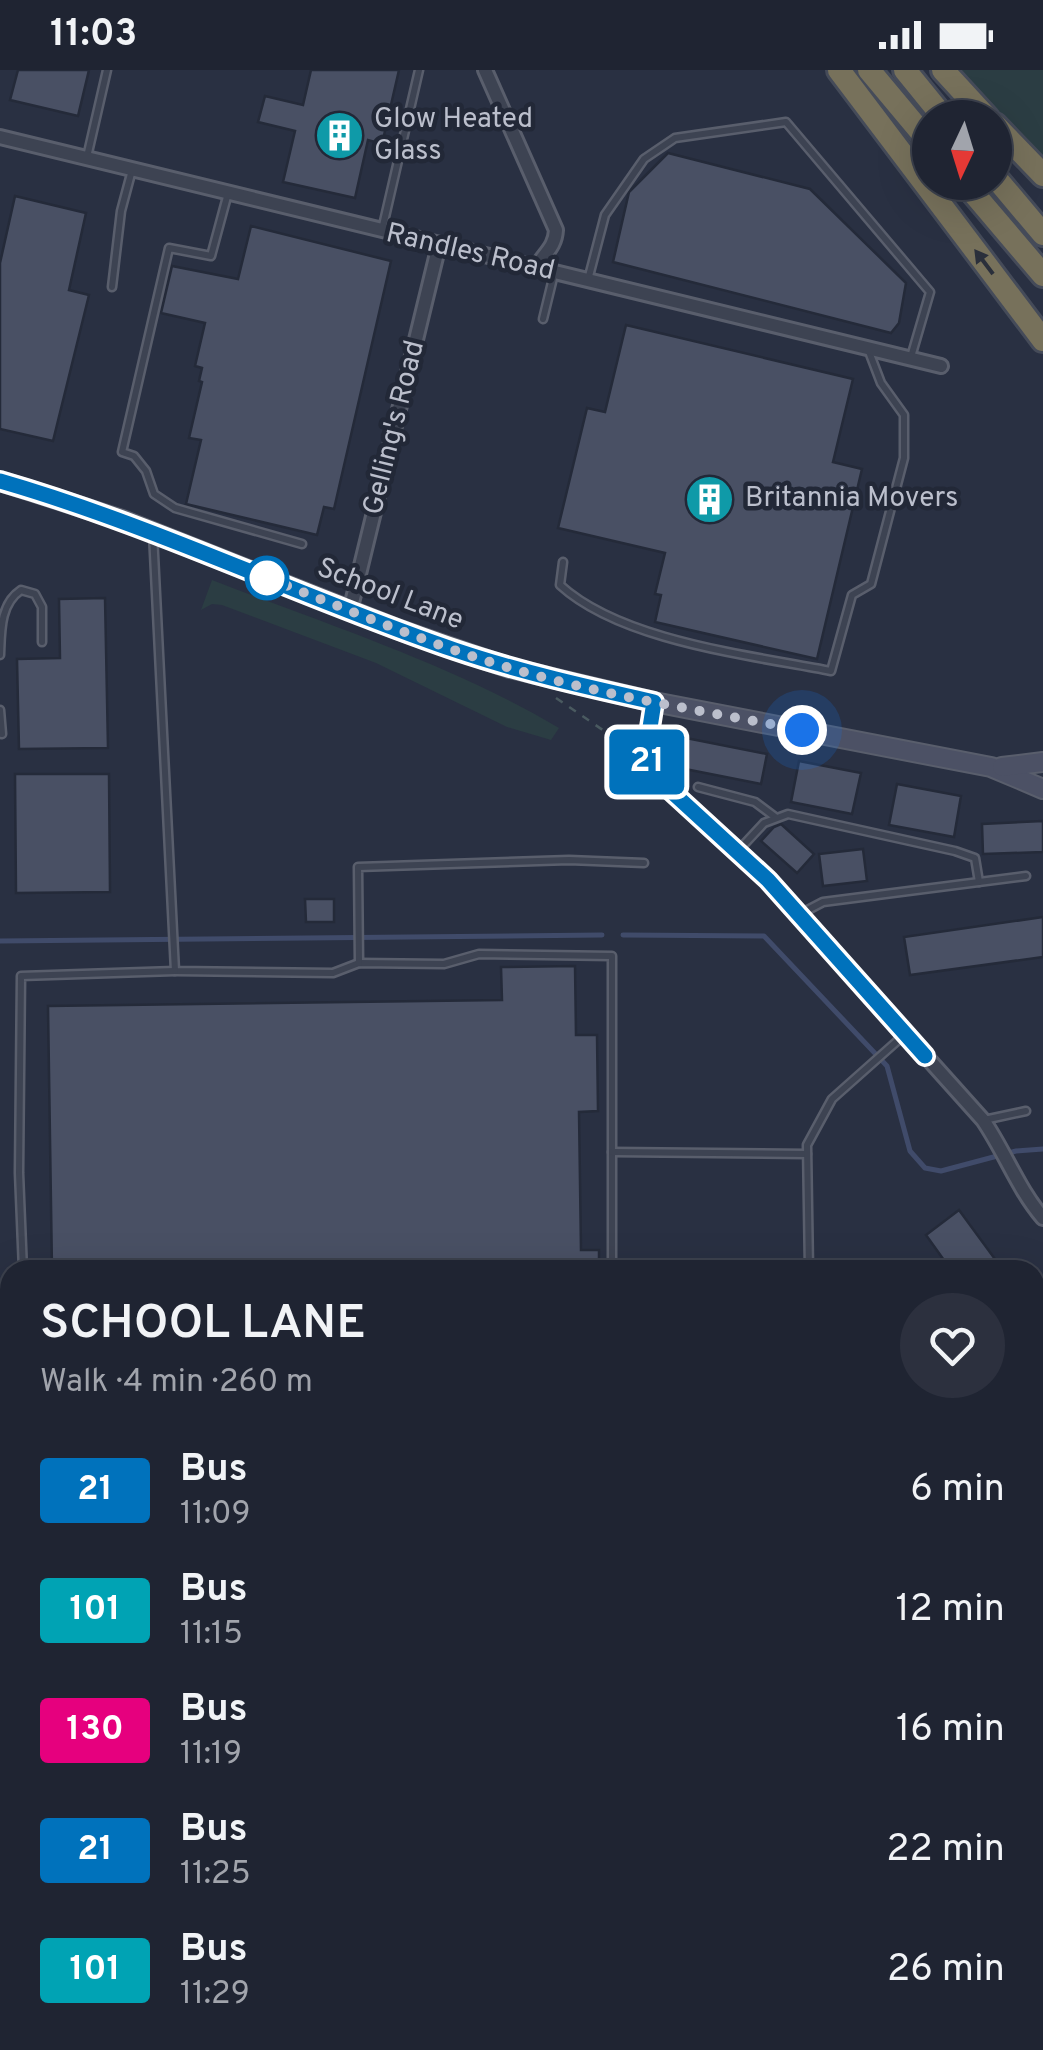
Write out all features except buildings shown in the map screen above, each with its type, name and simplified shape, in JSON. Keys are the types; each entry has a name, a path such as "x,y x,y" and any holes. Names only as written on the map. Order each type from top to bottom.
{"highway":[{"path":"839,70 1043,340"},
{"path":"869,70 912,121"},
{"path":"905,70 929,100"},
{"path":"942,70 971,100"},
{"path":"1012,143 1043,175"},
{"path":"1012,198 1043,234"},
{"path":"979,200 1043,275"}],"main road":[{"name":"School Lane","path":"0,481 153,532 452,649 557,680 992,767 1043,788"},
{"name":"School Lane","path":"992,767 1043,762"}],"street":[{"path":"486,71 556,230 551,251 536,268"},
{"name":"Randles Road","path":"0,137 941,366"},
{"name":"Gelling's Road","path":"350,611 439,245"},
{"path":"654,702 645,759 660,781 768,880 983,1120 1043,1218"}],"lane":[{"path":"87,158 107,70"},
{"path":"382,232 419,70"},
{"path":"588,280 605,215 644,159 675,138 786,122 930,292 910,359"},
{"path":"112,286 121,211 133,169"},
{"path":"228,192 210,256 170,248 122,452 134,456 146,471 154,494 175,508 302,544"},
{"path":"543,319 554,272"},
{"path":"563,562 560,584 580,603 618,622 666,637 831,671 852,595 870,584 904,458 904,415 881,383 868,348"},
{"path":"153,532 175,971"},
{"path":"0,655 4,610 12,596 22,590 34,594 42,607 42,642"},
{"path":"0,710 2,734"},
{"path":"698,787 755,802 776,818"},
{"path":"736,853 764,822 788,814 956,851 974,858 979,882"},
{"path":"359,962 358,867 569,860 644,863"},
{"path":"799,915 824,902 1026,876"},
{"path":"23,1260 19,1173 21,976 175,971 333,973 359,962 444,964 479,954 612,956 612,1260"},
{"path":"809,1260 807,1144 832,1099 906,1034"},
{"path":"983,1120 1026,1111"},
{"path":"612,1152 807,1154"}],"path":[{"path":"557,680 554,696 645,759"}],"shaded area":[{"path":"957,70 1043,70 1043,166 1012,131 1012,100 984,100"},
{"path":"212,580 432,665 559,728 551,740 507,727 376,663 222,605 212,604 201,610"}],"waterway":[{"path":"0,941 602,935"},
{"path":"623,935 764,936 887,1066 910,1151 925,1168 941,1171 1016,1151 1043,1149"}],"bus line":[{"name":"21","path":"0,481 122,520 452,649 510,668 654,702 645,759 650,768 768,880 925,1056"}],"place":[{"name":"Glow Heated Glass","path":"339,136"},
{"name":"Britannia Movers","path":"710,499"}],"route":[{"path":"267,578 252,572 510,668 654,702 802,730"}]}
